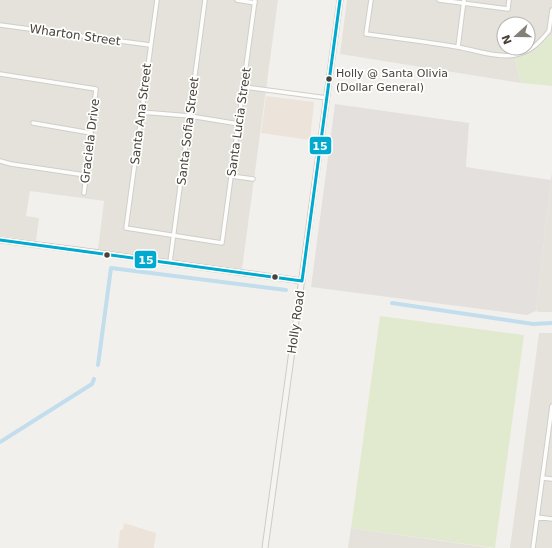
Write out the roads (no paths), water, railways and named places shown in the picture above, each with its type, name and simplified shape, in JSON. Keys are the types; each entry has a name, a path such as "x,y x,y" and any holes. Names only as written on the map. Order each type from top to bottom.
{"main road":[{"name":"Holly Road","path":"265,548 340,0"},
{"path":"0,240 170,262 302,282"}],"street":[{"name":"Santa Ana Street","path":"157,0 126,228 174,236"},
{"name":"Santa Sofia Street","path":"170,262 205,0"},
{"path":"237,0 255,1"},
{"path":"371,0 366,34 458,47 502,56 516,55 529,51 536,45 551,31 552,10"},
{"path":"438,0 464,2 508,9 509,0"},
{"name":"Santa Lucia Street","path":"174,236 222,243 255,1"},
{"path":"458,47 464,2"},
{"name":"Wharton Street","path":"0,25 150,45"},
{"name":"Graciela Drive","path":"0,74 96,89 84,193"},
{"path":"244,87 327,98"},
{"path":"142,112 190,116 239,124"},
{"path":"33,123 91,133"},
{"path":"0,161 85,175"},
{"path":"232,176 253,179"},
{"path":"533,548 552,406"},
{"path":"542,478 552,479"},
{"path":"537,517 552,519"}],"waterway":[{"path":"98,365 111,268 286,290"},
{"path":"392,303 533,324 552,323"},
{"path":"0,442 92,384 94,379"}],"place":[{"name":"Holly @ Santa Olivia (Dollar General)","path":"329,79"}]}
